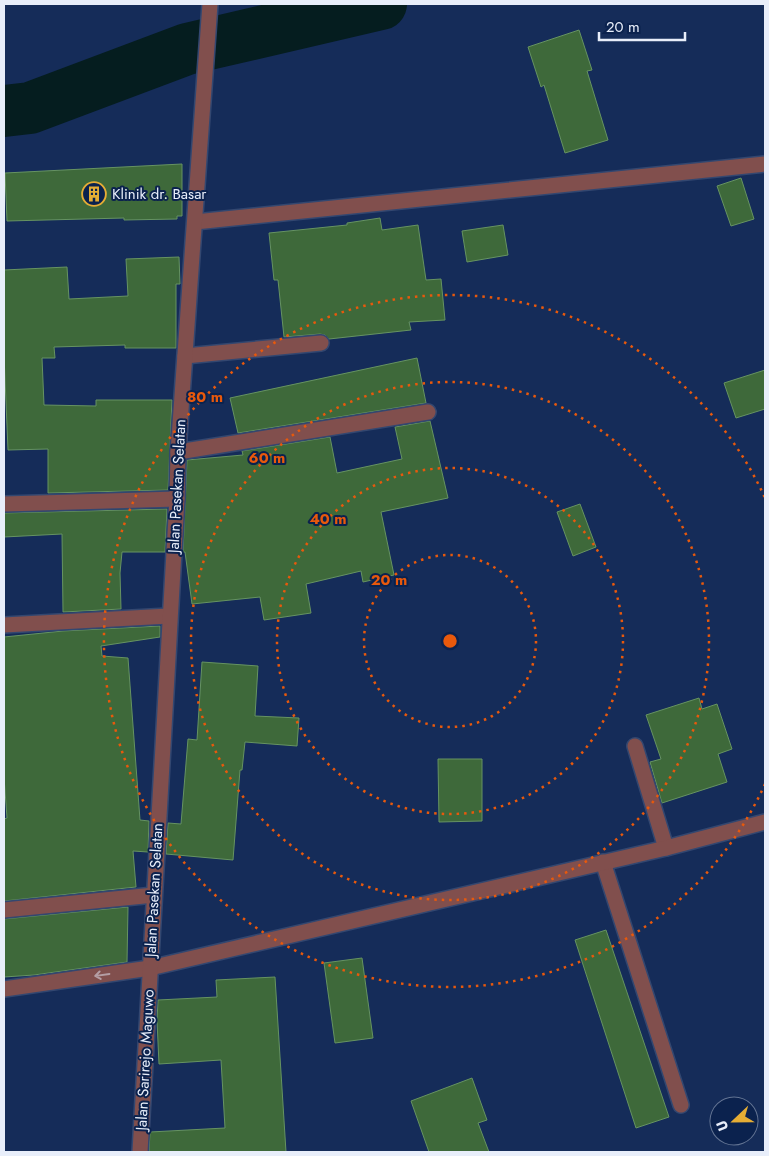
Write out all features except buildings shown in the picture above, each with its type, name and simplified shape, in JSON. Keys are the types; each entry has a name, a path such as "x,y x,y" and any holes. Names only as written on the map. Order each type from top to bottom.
{"street":[{"name":"Jalan Pasekan Selatan","path":"150,968 177,499 178,452 210,4"},
{"path":"195,222 765,164"},
{"path":"185,356 321,342"},
{"path":"178,452 428,412"},
{"path":"4,504 177,499"},
{"path":"4,625 169,616"},
{"path":"635,746 666,848"},
{"path":"4,989 150,968 666,848 765,822"},
{"path":"603,862 681,1105"},
{"path":"4,910 154,895"},
{"name":"Jalan Sarirejo Maguwo","path":"140,1152 150,968"}],"waterway":[{"path":"4,111 30,108 187,49 381,4"}],"place":[{"name":"Klinik dr. Basar","path":"94,194"}]}
